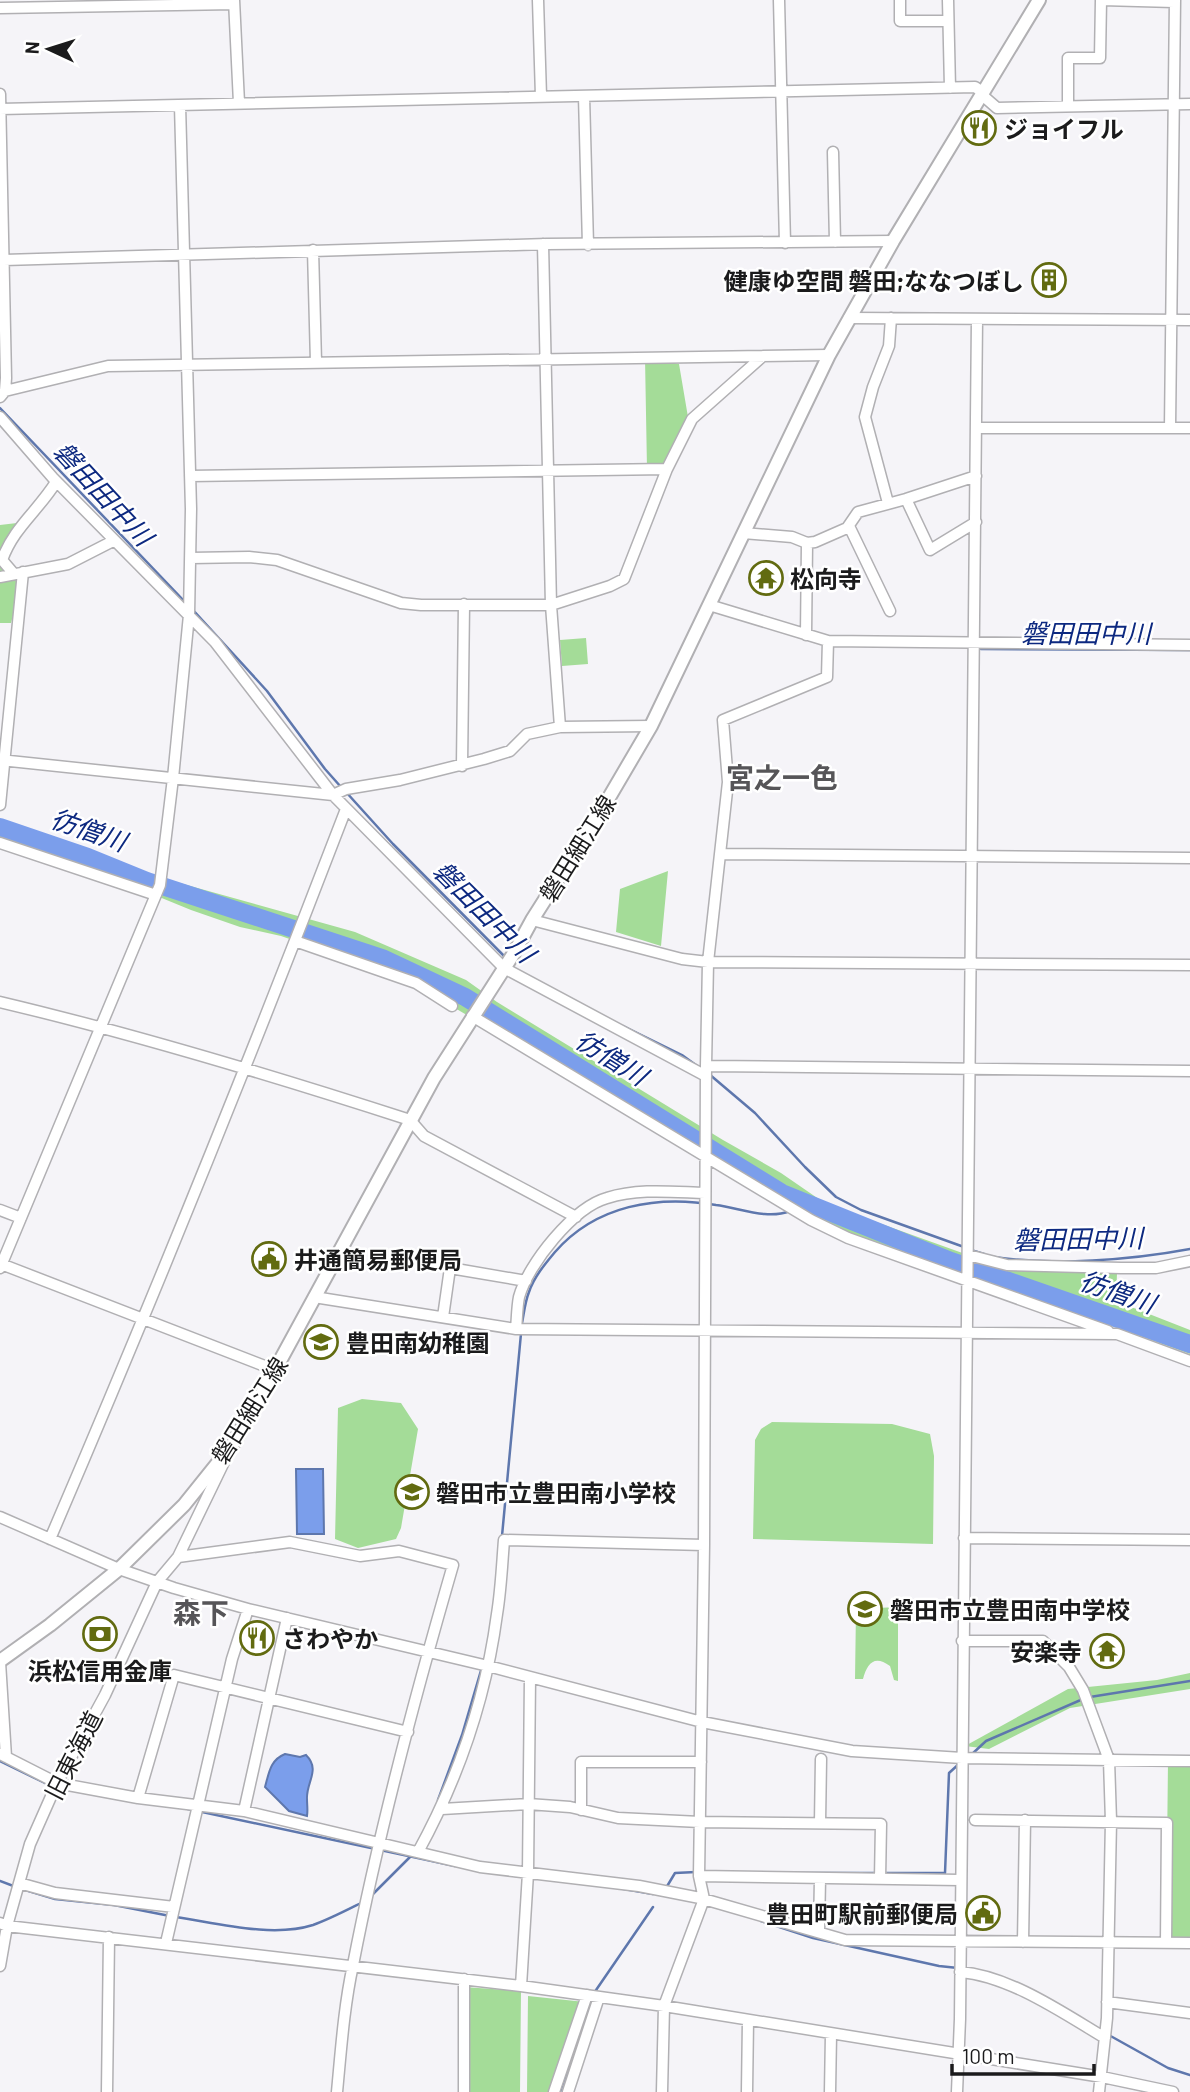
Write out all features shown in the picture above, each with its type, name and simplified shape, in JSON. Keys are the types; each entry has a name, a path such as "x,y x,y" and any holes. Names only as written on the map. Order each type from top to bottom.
{"main road":[{"name":"磐田細江線","path":"0,1662 119,1569 184,1505 233,1444 410,1120 531,920 600,813 650,726 829,355 893,241 1039,0"}],"street":[{"path":"538,0 541,96"},
{"path":"779,0 785,243"},
{"path":"900,0 900,21 948,21"},
{"path":"948,0 950,88"},
{"path":"1069,106 1068,58 1100,58 1102,0 1175,1 1170,428"},
{"path":"0,8 234,2 239,103"},
{"path":"0,110 975,87 998,107 1190,104"},
{"path":"0,94 4,260 3,394 108,366 829,355"},
{"path":"584,96 588,245"},
{"path":"180,105 191,558 189,615 173,778 158,890 1,1266 144,1318 275,1370"},
{"path":"833,152 835,242"},
{"path":"4,260 543,244 893,241"},
{"path":"543,244 551,605 560,727"},
{"path":"313,250 316,362"},
{"path":"849,318 1190,320"},
{"path":"888,503 865,417 888,346 891,318"},
{"path":"957,2092 965,1333 971,1068 977,319"},
{"path":"191,558 249,557 277,560 401,603 421,605 551,605 610,586 624,579 667,469 692,419 763,356"},
{"path":"0,417 56,482 222,650 333,795 504,968 706,1071 971,1068 1190,1071"},
{"path":"977,428 1190,429"},
{"path":"190,476 667,469"},
{"path":"743,533 792,537 807,543 815,542 849,526 858,512 976,476"},
{"path":"18,573 2,560 9,541 42,504 56,482"},
{"path":"906,499 930,550 976,522"},
{"path":"849,526 890,611"},
{"path":"0,577 68,564 113,541"},
{"path":"806,635 807,543"},
{"path":"0,805 18,573"},
{"path":"462,766 464,604"},
{"path":"709,606 828,641 1190,645"},
{"path":"662,2092 663,2006 704,1899 699,1877 704,1545 706,1071 708,962 728,782 723,720 827,677 828,641"},
{"path":"2,760 333,795 346,789 462,766 510,751 527,734 560,727 650,726"},
{"path":"50,1539 246,1067 346,809"},
{"path":"0,843 158,890"},
{"path":"720,854 1190,858"},
{"path":"531,920 682,959 708,962 1190,965"},
{"path":"295,941 416,983 452,1006"},
{"path":"0,1002 100,1026 246,1067 410,1120 424,1136 576,1217"},
{"path":"472,1016 811,1220 848,1238 1190,1362"},
{"path":"516,1329 520,1296 538,1256 576,1217 604,1198 638,1191 705,1193"},
{"path":"0,1210 21,1218"},
{"path":"968,1255 1007,1265 1121,1269 1156,1268 1190,1261"},
{"path":"443,1317 450,1268 526,1280"},
{"path":"314,1297 516,1329 1117,1334"},
{"name":"旧東海道","path":"0,1966 4,1924 30,1844 57,1783 105,1695 157,1582 178,1557 233,1444"},
{"path":"0,1517 119,1569 248,1609 530,1677 702,1722 852,1751 962,1758 1190,1761"},
{"path":"964,1538 1190,1541"},
{"path":"418,1852 442,1809 467,1741 488,1667 497,1615 504,1540 704,1545"},
{"path":"178,1557 289,1542 360,1556 399,1551 453,1565 427,1653 352,1967 337,2092"},
{"path":"166,1943 226,1688 248,1609"},
{"path":"244,1811 286,1618"},
{"path":"962,1641 1043,1641 1069,1667 1083,1690 1109,1760 1111,1821 1107,2002 1099,2092"},
{"path":"0,1662 3,1755 57,1783 138,1798 244,1811 480,1867 639,1886 704,1899 845,1940 1190,1943"},
{"path":"138,1798 174,1675 408,1732"},
{"path":"521,1986 528,1873 530,1677"},
{"path":"820,1823 821,1759"},
{"path":"582,1810 581,1762 701,1762"},
{"path":"442,1809 528,1804 582,1810 618,1818 700,1822 881,1824 880,1879"},
{"path":"975,1820 1167,1823 1166,1943"},
{"path":"1023,1942 1025,1820"},
{"path":"699,1877 960,1880"},
{"path":"819,1932 820,1878"},
{"path":"18,1887 174,1907"},
{"path":"4,1924 587,1995 1102,2077 1172,2092"},
{"path":"107,2092 109,1937"},
{"path":"960,1972 975,1973 1045,2002 1105,2039"},
{"path":"464,1979 464,2092"},
{"path":"554,2092 587,1995"},
{"path":"568,2092 599,1997"},
{"path":"1107,2002 1190,2013"},
{"path":"747,2092 748,2020"},
{"path":"830,2092 831,2034"}],"green space":[{"path":"645,358 679,364 689,423 667,469 647,469"},
{"path":"17,523 2,560 17,574 18,594 11,623 0,623 0,525"},
{"path":"586,638 588,664 562,666 560,640"},
{"path":"0,819 79,855 110,860 158,877 355,932 466,980 497,1002 781,1173 826,1204 968,1255 1007,1265 1117,1273 1116,1301 1190,1330 1190,1354 914,1255 840,1234 416,983 281,936 240,927 147,892 0,843"},
{"path":"668,871 661,946 616,932 620,889"},
{"path":"362,1399 401,1403 418,1429 401,1528 396,1539 358,1548 335,1539 338,1408"},
{"path":"772,1422 892,1424 930,1434 934,1456 933,1544 753,1539 755,1440 761,1429"},
{"path":"898,1607 898,1681 894,1680 890,1666 880,1661 869,1665 863,1679 855,1679 856,1609"},
{"path":"1190,1673 1190,1689 1070,1708 989,1749 965,1746 1068,1689 1157,1680"},
{"path":"1168,1761 1190,1761 1190,1943 1166,1943"},
{"path":"464,1987 521,1991 520,2092 464,2092"},
{"path":"528,1996 585,2002 554,2092 527,2092"}],"water":[{"path":"296,1469 323,1469 324,1534 297,1534"},
{"path":"285,1754 300,1757 306,1755 310,1760 313,1771 307,1793 307,1816 289,1811 265,1787 273,1763"}],"waterway":[{"name":"磐田田中川","path":"0,408 186,603"},
{"name":"磐田田中川","path":"193,610 267,691 341,787"},
{"name":"磐田田中川","path":"981,649 1190,650"},
{"name":"磐田田中川","path":"346,792 393,844 507,959"},
{"name":"彷僧川","path":"0,827 88,857 147,881 382,958 465,997 782,1193 951,1261 1190,1344"},
{"name":"磐田田中川","path":"623,1026 682,1055 700,1068"},
{"name":"磐田田中川","path":"709,1074 755,1113 836,1197 861,1210 964,1247"},
{"path":"795,1207 803,1201"},
{"path":"502,1536 522,1323 534,1281 555,1252 589,1223 629,1207 650,1203 694,1202 763,1214 790,1211"},
{"name":"磐田田中川","path":"994,1257 1042,1261 1092,1260 1190,1249"},
{"name":"磐田田中川","path":"971,1250 984,1254"},
{"path":"438,1800 462,1735 482,1667"},
{"path":"1090,1697 1190,1681"},
{"path":"971,1755 986,1741 1083,1699"},
{"path":"0,1761 51,1786 71,1790"},
{"path":"798,1873 945,1873 949,1773 960,1763"},
{"path":"188,1809 455,1866"},
{"path":"371,1896 413,1854"},
{"path":"666,1888 675,1873 696,1872"},
{"path":"493,1873 524,1877"},
{"path":"0,1881 16,1887"},
{"path":"618,1888 653,1894"},
{"path":"22,1889 55,1899 114,1905 170,1916"},
{"path":"176,1917 262,1930 297,1929 313,1925 363,1902"},
{"path":"594,1993 653,1907"},
{"path":"761,1921 813,1938 958,1968"},
{"path":"560,2092 592,1999"},
{"path":"1107,2034 1168,2068 1190,2075"}],"place":[{"name":"ジョイフル","path":"979,128"},
{"name":"健康ゆ空間 磐田;ななつぼし","path":"1049,280"},
{"name":"松向寺","path":"766,578"},
{"name":"井通簡易郵便局","path":"269,1259"},
{"name":"豊田南幼稚園","path":"321,1342"},
{"name":"磐田市立豊田南小学校","path":"412,1492"},
{"name":"磐田市立豊田南中学校","path":"865,1609"},
{"name":"浜松信用金庫","path":"100,1634"},
{"name":"さわやか","path":"257,1638"},
{"name":"安楽寺","path":"1107,1651"},
{"name":"豊田町駅前郵便局","path":"983,1913"}],"district":[{"name":"宮之一色","path":"782,777"},
{"name":"森下","path":"201,1612"}]}
